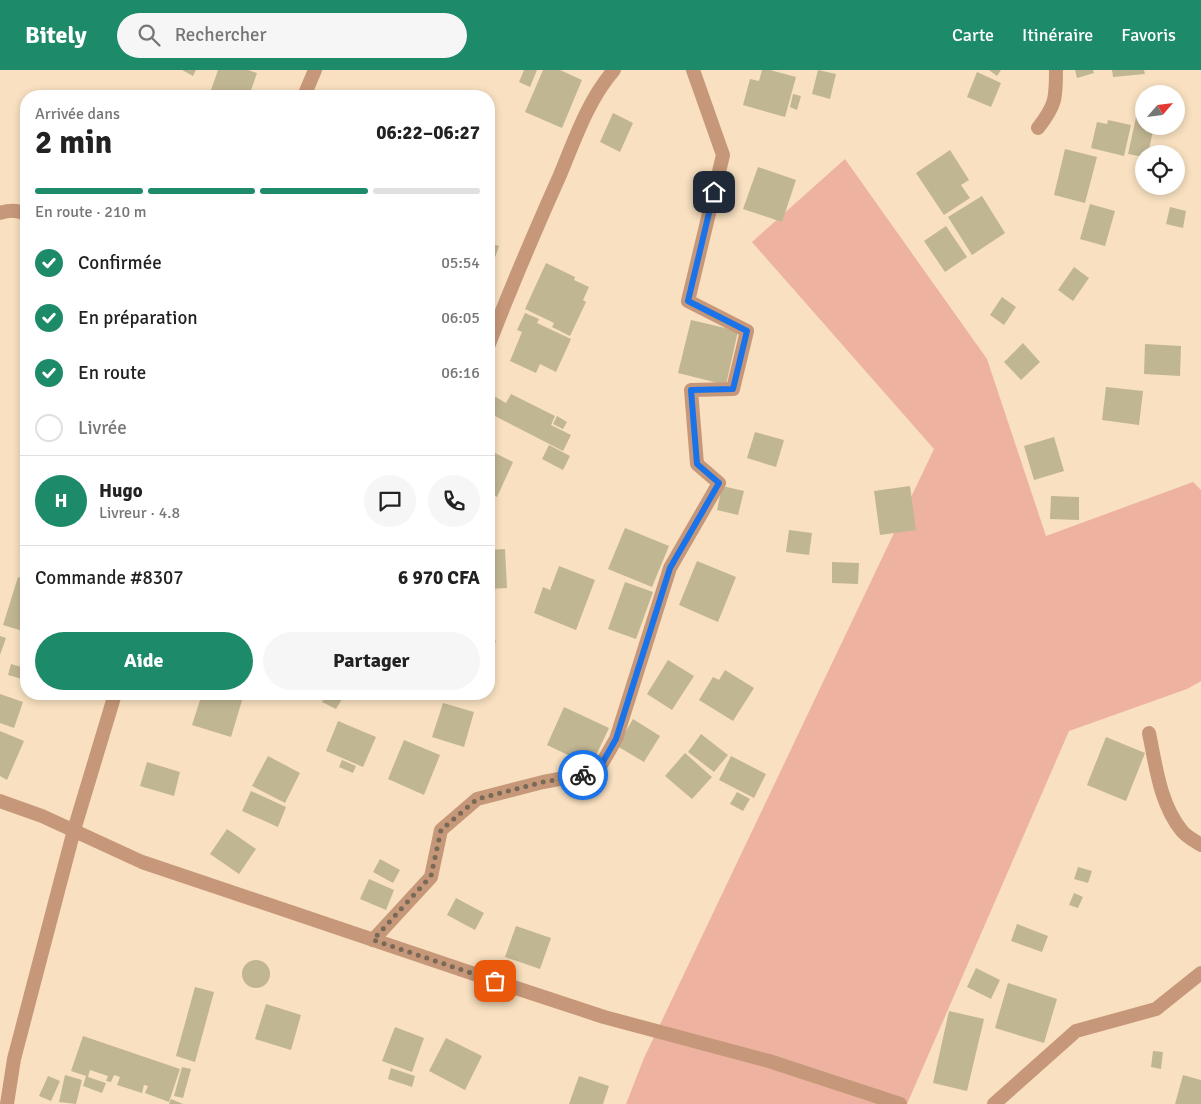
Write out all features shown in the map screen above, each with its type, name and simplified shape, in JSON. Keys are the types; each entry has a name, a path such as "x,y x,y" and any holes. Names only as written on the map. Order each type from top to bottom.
{"street":[{"path":"307,90 315,70"},
{"path":"495,328 510,288 586,115 600,86 614,70"},
{"path":"373,940 431,876 441,830 477,799 543,782 597,772 616,739 670,568 719,483 697,464 691,390 733,389 747,331 688,301 722,155 693,70"},
{"path":"1038,128 1050,112 1056,95 1056,70"},
{"path":"0,213 13,211 20,213"},
{"path":"7,1104 14,1059 74,830 113,700"},
{"path":"1149,734 1166,805 1183,833 1201,845"},
{"path":"0,801 42,816 142,862 373,940 604,1017 769,1061 900,1104"},
{"path":"994,1104 1076,1031 1156,1010 1201,972"}],"shaded area":[{"path":"845,159 987,359 1046,536 1193,482 1201,490 1201,681 1187,689 1069,731 907,1104 626,1104 644,1058 934,449 752,242"}],"building":[{"path":"182,70 196,70 193,76"},
{"path":"218,70 248,70 257,73 251,90 211,90"},
{"path":"524,70 537,70 530,87 519,82"},
{"path":"543,70 560,70 582,80 562,128 525,112"},
{"path":"762,70 770,70 796,77 785,117 743,105 750,79 759,81"},
{"path":"818,70 836,74 830,99 812,94"},
{"path":"989,70 1001,70 997,76"},
{"path":"1075,70 1093,70 1094,73 1077,78"},
{"path":"1112,70 1144,70 1145,74 1113,77"},
{"path":"977,72 1001,83 991,107 967,97"},
{"path":"793,94 801,96 797,110 790,107"},
{"path":"613,113 633,123 620,152 600,142"},
{"path":"1108,120 1131,125 1124,156 1091,148 1097,122 1107,124"},
{"path":"1135,122 1135,135 1152,135 1150,145 1135,145 1135,155 1128,154"},
{"path":"1065,149 1097,157 1085,203 1054,195"},
{"path":"950,150 969,180 961,185 970,198 944,215 916,173"},
{"path":"758,167 796,180 782,222 743,209"},
{"path":"982,196 1005,233 972,255 948,217"},
{"path":"1090,204 1115,211 1105,246 1080,239"},
{"path":"1170,207 1186,211 1183,228 1166,224"},
{"path":"946,226 967,257 945,272 924,241"},
{"path":"495,245 499,246 495,258"},
{"path":"546,263 575,277 574,280 589,287 583,300 586,302 570,336 552,327 554,323 525,309"},
{"path":"1074,267 1089,278 1073,301 1058,290"},
{"path":"1002,297 1016,307 1004,325 990,315"},
{"path":"525,313 539,319 537,323 571,339 556,372 540,364 536,373 510,361 522,332 517,330"},
{"path":"691,320 738,331 726,385 678,373"},
{"path":"1023,343 1040,362 1021,380 1004,362"},
{"path":"1145,344 1181,346 1180,376 1144,374"},
{"path":"1106,387 1143,391 1139,425 1102,420"},
{"path":"511,394 555,416 551,425 571,435 563,451 495,416 495,397 506,403"},
{"path":"557,416 567,422 563,429 553,424"},
{"path":"755,432 784,440 776,467 747,458"},
{"path":"1054,437 1064,471 1034,480 1024,446"},
{"path":"549,445 570,456 563,470 542,459"},
{"path":"495,453 513,462 497,497 495,496"},
{"path":"722,486 744,491 738,515 717,510"},
{"path":"910,486 916,530 880,535 874,491"},
{"path":"1051,496 1079,497 1079,520 1050,519"},
{"path":"625,528 669,546 652,587 608,569"},
{"path":"789,530 812,533 809,555 786,552"},
{"path":"505,549 507,588 495,589 495,550"},
{"path":"697,561 736,577 718,622 679,605"},
{"path":"832,562 859,563 858,584 832,583"},
{"path":"559,566 595,580 576,630 534,613 543,587 550,590"},
{"path":"18,577 20,578 20,630 3,625"},
{"path":"625,582 653,592 636,639 608,629"},
{"path":"0,636 6,638 0,655"},
{"path":"668,660 694,676 672,710 647,694"},
{"path":"11,664 20,667 20,678 8,675"},
{"path":"725,670 754,688 733,721 699,700 713,677 719,680"},
{"path":"0,694 23,702 14,728 0,723"},
{"path":"200,700 242,700 231,737 192,725"},
{"path":"323,700 341,700 336,709 322,702"},
{"path":"443,703 474,712 464,747 432,737"},
{"path":"564,707 609,728 591,766 547,745"},
{"path":"633,719 660,736 644,762 617,746"},
{"path":"338,721 376,737 363,767 326,751"},
{"path":"0,731 24,741 7,780 0,776"},
{"path":"701,734 728,755 714,772 688,752"},
{"path":"1106,737 1145,753 1126,801 1087,785"},
{"path":"404,740 440,755 424,795 388,779"},
{"path":"685,753 712,777 692,799 665,776"},
{"path":"268,756 300,773 285,803 252,786"},
{"path":"731,756 766,774 754,798 719,780"},
{"path":"342,760 356,766 353,773 339,767"},
{"path":"147,762 180,772 174,796 140,786"},
{"path":"251,791 286,807 278,827 242,811"},
{"path":"737,792 750,799 743,811 730,804"},
{"path":"227,829 256,849 239,874 210,854"},
{"path":"380,859 400,870 393,883 373,872"},
{"path":"1078,867 1092,871 1088,883 1074,879"},
{"path":"369,879 394,890 386,910 360,899"},
{"path":"1074,893 1083,897 1078,908 1069,905"},
{"path":"456,898 484,913 475,930 447,915"},
{"path":"1017,924 1048,936 1042,952 1011,941"},
{"path":"516,926 551,938 540,969 505,957"},
{"path":"256,960 266,964 270,974 266,984 256,988 246,984 242,974 246,964"},
{"path":"976,968 1000,980 991,999 967,987"},
{"path":"1008,983 1057,999 1044,1043 995,1028"},
{"path":"195,987 214,992 195,1062 176,1056"},
{"path":"266,1004 301,1015 291,1050 255,1039"},
{"path":"949,1011 984,1019 967,1091 933,1083"},
{"path":"395,1027 424,1038 412,1072 382,1061"},
{"path":"83,1036 180,1069 169,1102 145,1093 148,1086 144,1085 142,1093 117,1085 120,1077 114,1075 111,1082 106,1081 108,1076 90,1070 88,1077 106,1083 102,1093 83,1086 86,1076 71,1071"},
{"path":"446,1038 482,1056 465,1090 429,1071"},
{"path":"1153,1051 1163,1052 1161,1069 1151,1067"},
{"path":"182,1067 191,1069 183,1098 174,1096"},
{"path":"391,1068 415,1076 412,1087 388,1079"},
{"path":"65,1075 82,1080 76,1104 59,1102"},
{"path":"1183,1075 1201,1080 1201,1104 1175,1104"},
{"path":"48,1076 60,1081 51,1101 39,1096"},
{"path":"579,1076 609,1086 603,1104 569,1104"},
{"path":"171,1099 183,1104 169,1104"}],"way so far":[{"path":"495,981 373,940 431,876 441,830 477,799 543,782 583,775"}],"route":[{"path":"583,775 597,772 616,739 670,568 719,483 697,464 691,390 733,389 747,331 688,301 714,192"}]}
